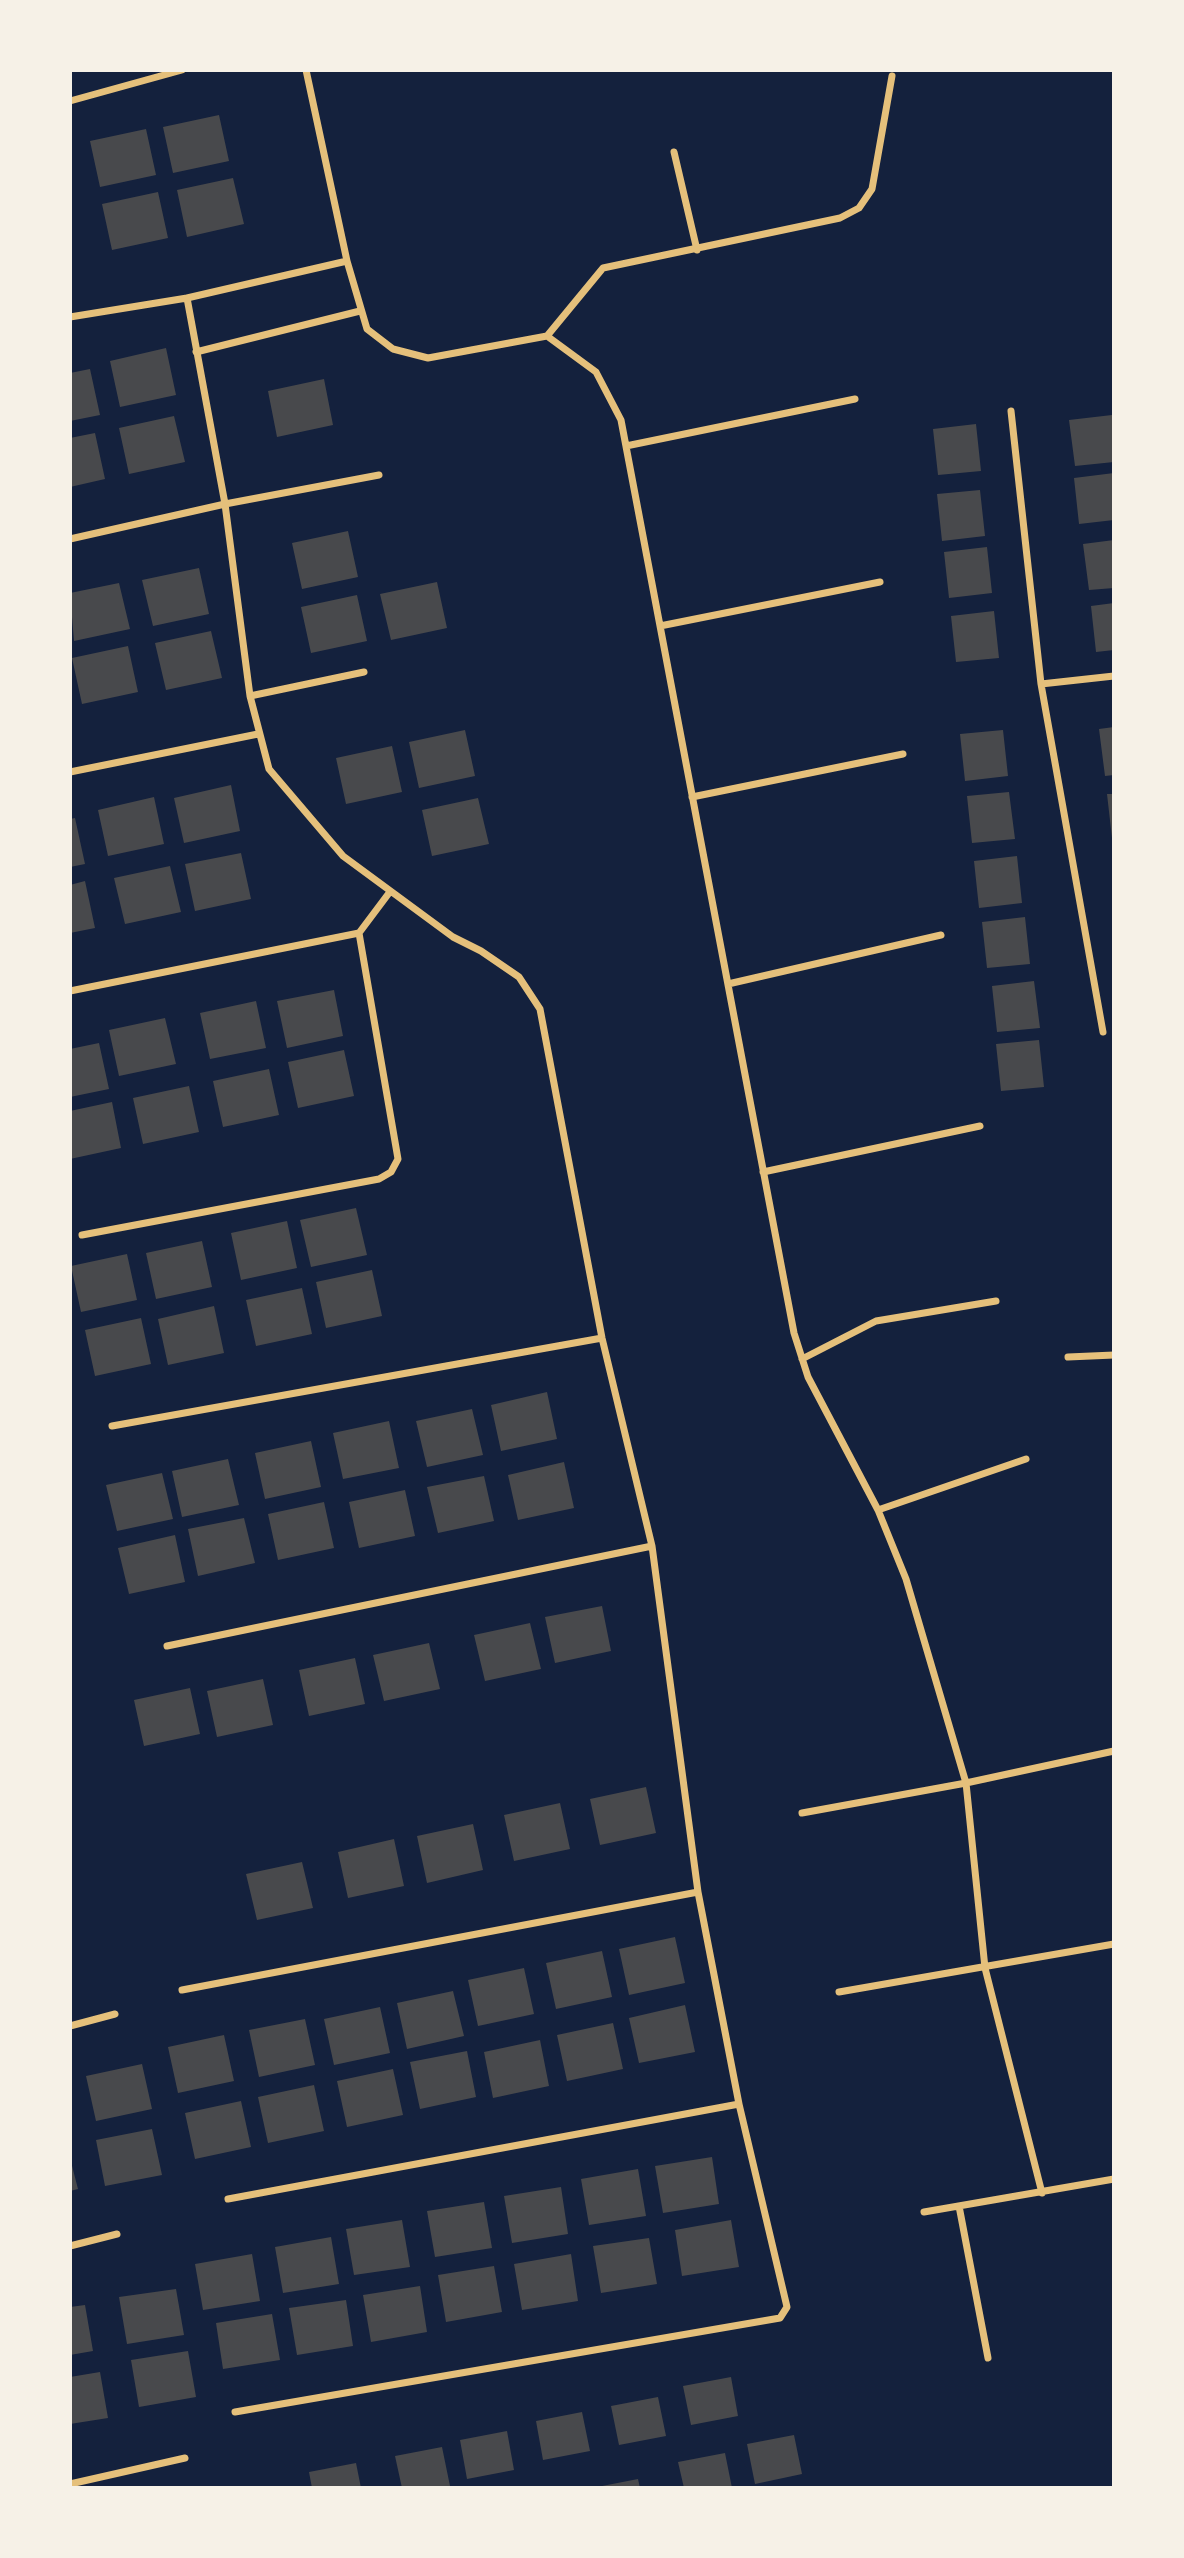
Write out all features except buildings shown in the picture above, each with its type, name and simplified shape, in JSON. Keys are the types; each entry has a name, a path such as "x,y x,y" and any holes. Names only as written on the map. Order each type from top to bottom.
{"street":[{"path":"70,101 182,70"},
{"path":"306,70 347,261 367,329 393,349 428,358 547,336 603,268 840,218 859,208 872,190 892,76"},
{"path":"674,152 697,250"},
{"path":"70,317 187,299 347,261"},
{"path":"187,299 225,504 250,696 258,734 270,769 312,824 343,856 389,893 453,937 481,951 519,977 540,1009 602,1338 652,1546 698,1892 739,2104 787,2307 780,2318 235,2412"},
{"path":"196,352 360,311"},
{"path":"547,336 596,372 621,420 794,1333 820,1401 878,1510 906,1579 966,1783 985,1968 1042,2193"},
{"path":"625,446 855,399"},
{"path":"1011,411 1041,684 1103,1032"},
{"path":"70,539 225,504 379,475"},
{"path":"660,626 880,582"},
{"path":"250,696 364,672"},
{"path":"1041,684 1114,676"},
{"path":"70,772 258,734"},
{"path":"692,797 903,754"},
{"path":"70,991 359,933 389,893"},
{"path":"82,1235 379,1179 391,1172 398,1159 359,933"},
{"path":"728,984 941,935"},
{"path":"763,1172 980,1126"},
{"path":"802,1359 876,1321 996,1301"},
{"path":"112,1426 602,1338"},
{"path":"1069,1357 1114,1355"},
{"path":"878,1510 1026,1459"},
{"path":"167,1646 652,1546"},
{"path":"802,1813 966,1783 1114,1751"},
{"path":"182,1990 698,1892"},
{"path":"839,1992 1114,1944"},
{"path":"70,2026 115,2014"},
{"path":"228,2199 739,2104"},
{"path":"924,2213 1114,2179"},
{"path":"959,2206 988,2358"},
{"path":"70,2246 117,2234"},
{"path":"70,2484 185,2458"}]}
